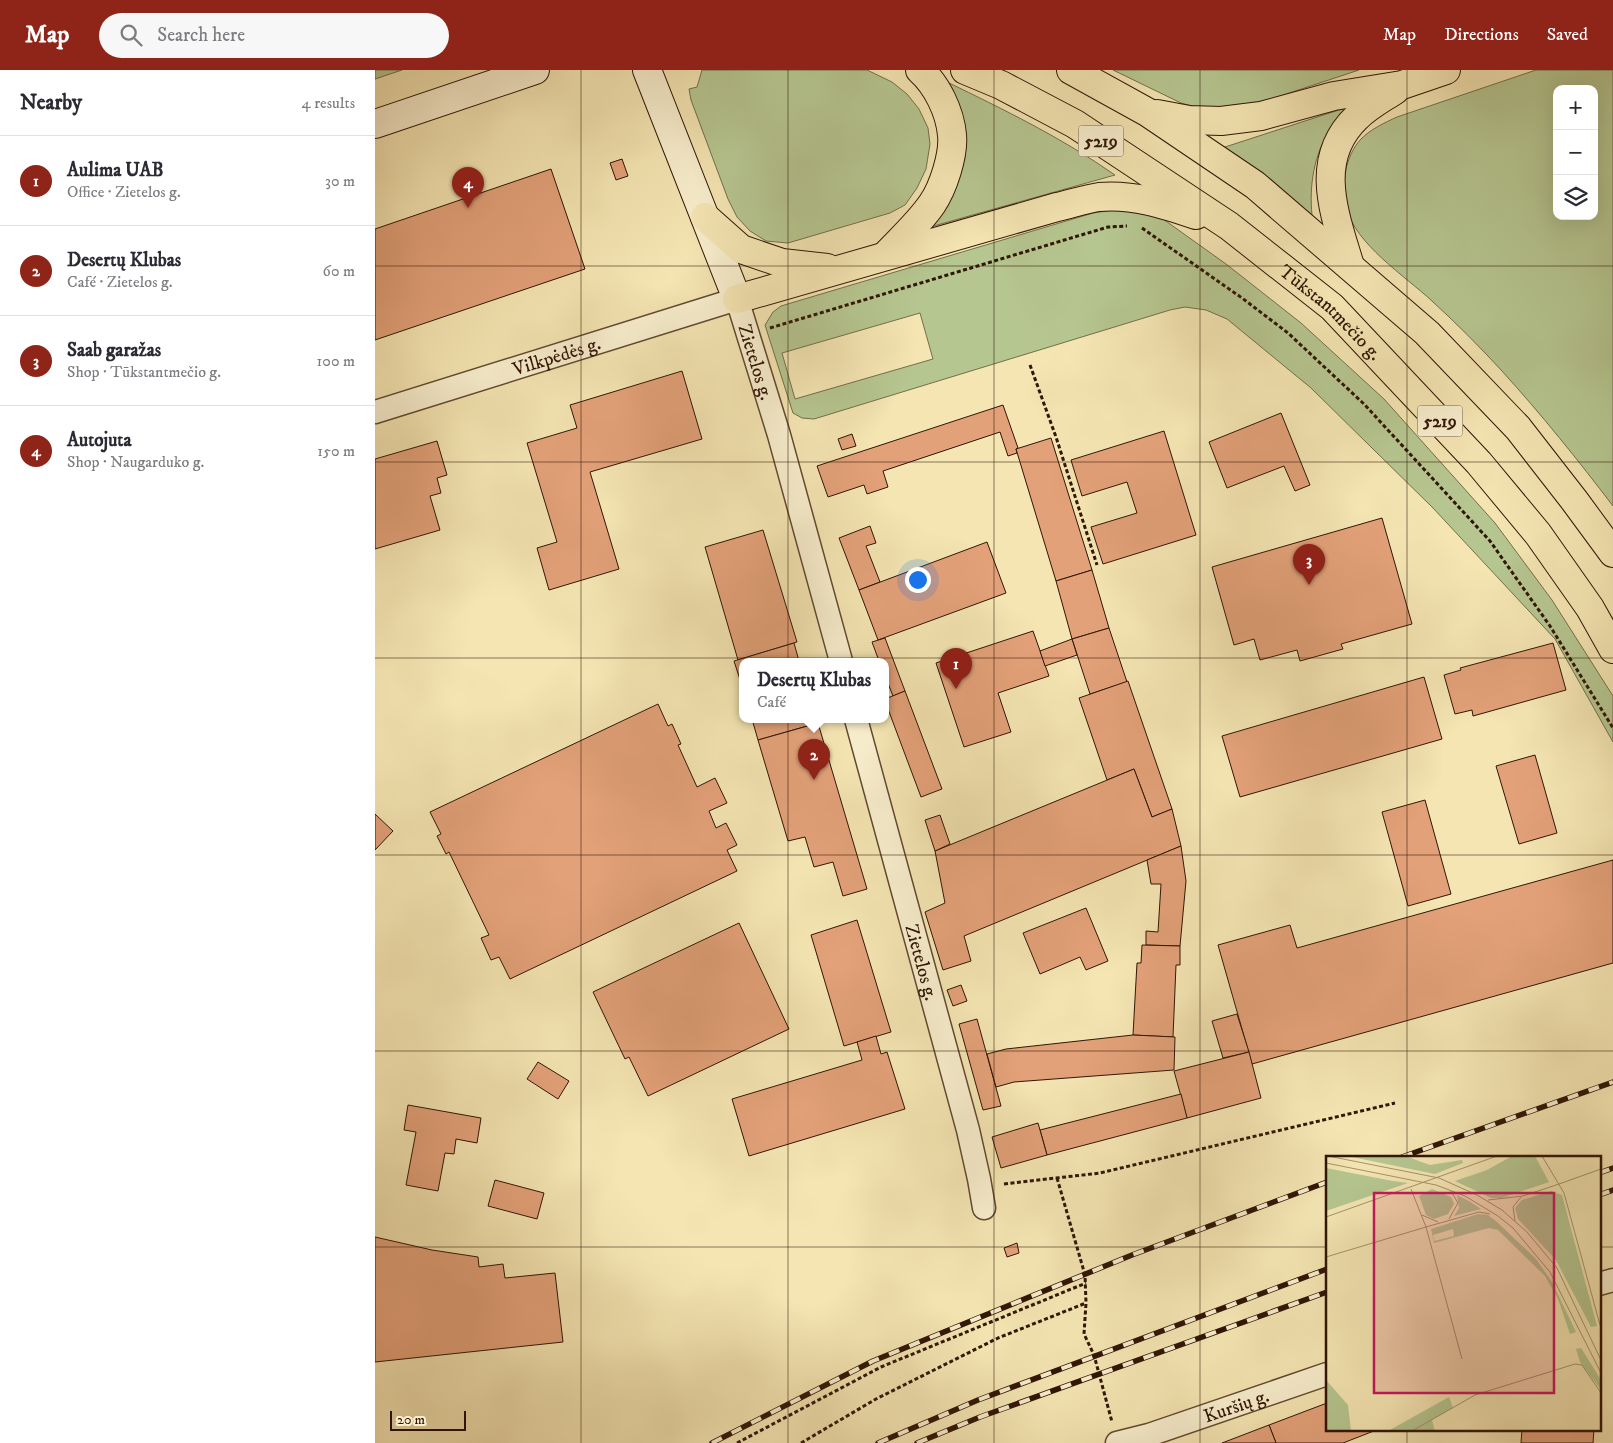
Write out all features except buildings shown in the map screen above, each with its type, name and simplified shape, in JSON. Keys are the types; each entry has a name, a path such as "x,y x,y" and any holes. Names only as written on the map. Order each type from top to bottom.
{"highway":[{"path":"884,257 932,204 950,159 953,136 949,116 939,96 920,70"},
{"name":"Tūkstantmečio g.","path":"965,70 1001,85 1075,124 1229,226 1332,307 1479,463 1538,534 1590,608 1613,649"},
{"name":"5219","path":"1071,70 1147,112 1255,185 1427,333 1517,428 1613,553"},
{"path":"1147,112 1189,120 1221,121 1261,116 1335,96 1402,85 1446,70"},
{"path":"1350,266 1335,213 1330,187 1331,162 1340,138 1357,117 1402,85"},
{"path":"737,299 1097,197 1129,196 1160,203 1229,226"},
{"path":"705,217 741,249 781,263 841,269"}],"main road":[{"path":"375,124 535,70"},
{"name":"Zietelos g.","path":"647,70 737,299"}],"street":[{"name":"Zietelos g.","path":"737,299 779,435 840,658"},
{"name":"Vilkpėdės g.","path":"375,412 737,299"},
{"name":"Zietelos g.","path":"857,723 968,1130 982,1198"},
{"name":"Kuršių g.","path":"1114,1433 1149,1436 1326,1374"}],"path":[{"path":"748,335 1108,227 1141,227 1288,333 1364,404 1490,541 1551,626 1613,728"},
{"path":"1030,364 1056,437 1097,565"},
{"path":"982,1198 1057,1178 1100,1173 1395,1103"},
{"path":"1057,1178 1085,1275 1084,1334 1094,1356 1114,1433"},
{"path":"737,1443 881,1367 1086,1284"},
{"path":"801,1443 877,1399 998,1338 1086,1303"}],"green space":[{"path":"375,70 402,70 375,79"},
{"path":"702,70 867,70 892,82 907,94 919,109 928,128 930,144 926,169 917,188 905,205 890,213 788,243 766,241 750,231 737,217 728,199 691,100 689,89 697,87"},
{"path":"1113,70 1359,70 1256,104 1203,109 1181,103"},
{"path":"1536,70 1613,70 1613,506 1559,437 1477,344 1441,309 1382,258 1359,234 1351,221 1346,207 1344,180 1348,162 1356,146 1365,135 1397,117"},
{"path":"947,82 1054,137 1115,175 930,227 945,208 956,188 962,168 964,149"},
{"path":"1351,106 1332,127 1316,160 1311,193 1312,215 1222,148"},
{"path":"1119,209 1139,210 1163,219 1226,264 1301,323 1384,399 1495,523 1552,600 1613,696 1613,742 1555,639 1433,508 1311,388 1227,319 1206,310 1185,307 1170,310 814,419 802,418 793,413 765,325 773,312 781,306 1093,213","holes":["920,313 933,359 795,399 782,353"]}],"railway":[{"path":"1405,1156 1613,1082"},
{"path":"1601,1172 1613,1168"},
{"path":"712,1443 873,1361 1132,1255 1326,1182"},
{"path":"1601,1194 1613,1190"},
{"path":"878,1443 978,1400 1326,1269"},
{"path":"917,1443 980,1417 1326,1292"}],"place":[{"name":"Autojuta","path":"468,208"},
{"name":"Saab garažas","path":"1309,585"},
{"name":"Aulima UAB","path":"956,689"},
{"name":"Desertų Klubas","path":"814,780"}]}
